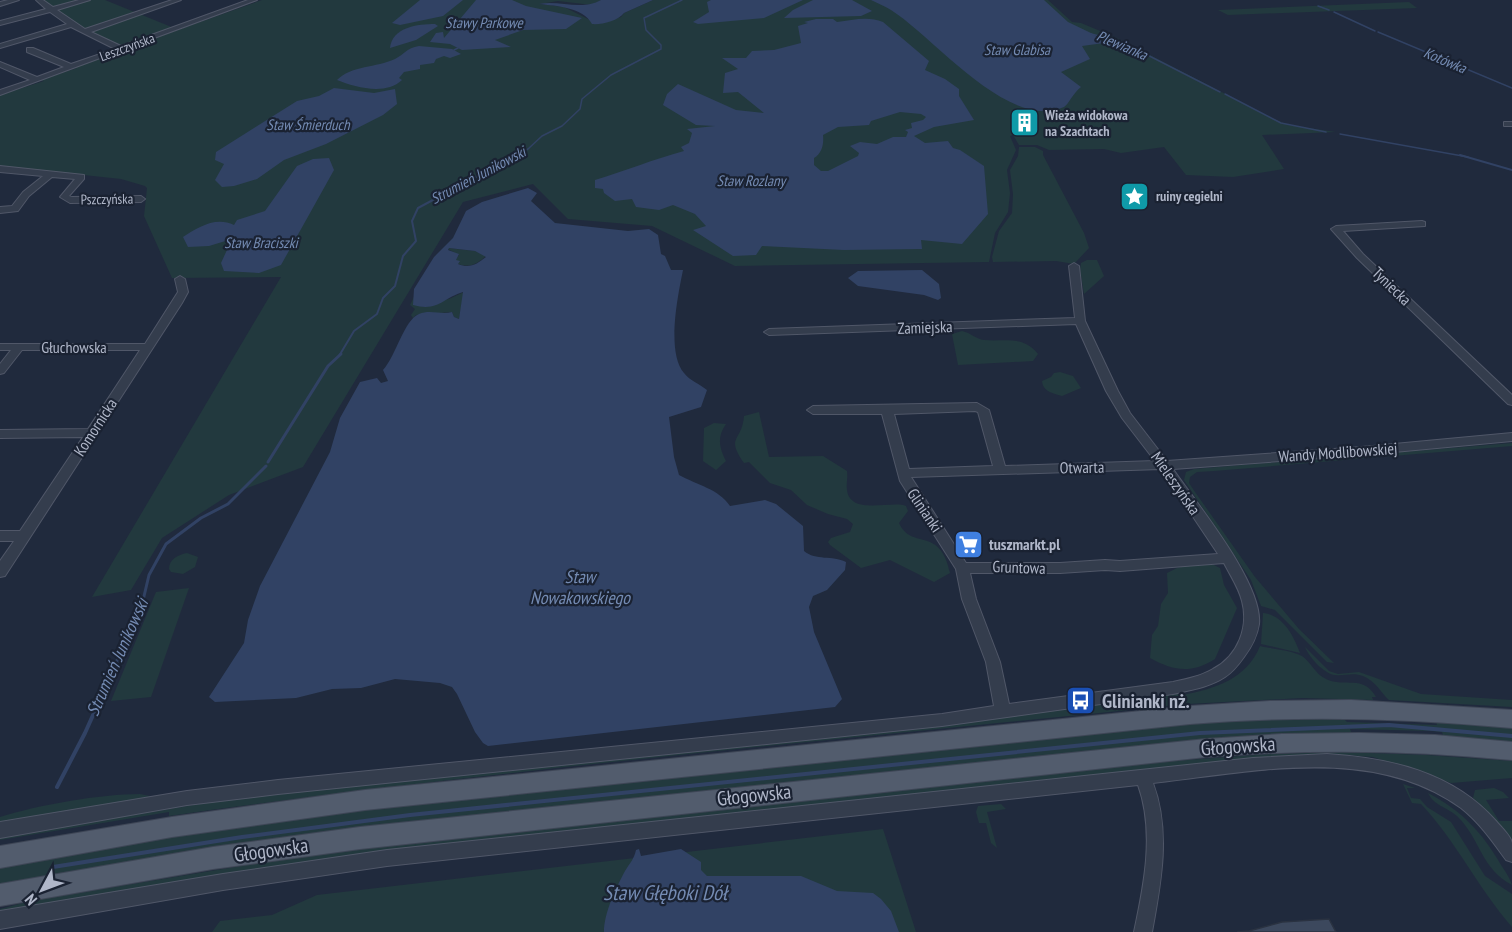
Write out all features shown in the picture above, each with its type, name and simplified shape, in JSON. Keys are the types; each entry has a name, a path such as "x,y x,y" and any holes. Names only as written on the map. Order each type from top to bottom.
{"main road":[{"name":"Głogowska","path":"0,857 161,829 365,800 1190,715 1252,710 1348,709 1512,719"},
{"name":"Głogowska","path":"0,895 191,862 372,836 1206,748 1278,743 1352,742 1512,751"}],"street":[{"path":"0,4 16,0"},
{"path":"39,0 71,25 121,49"},
{"path":"0,23 87,0"},
{"path":"84,32 178,0"},
{"name":"Leszczyńska","path":"0,93 254,0"},
{"path":"0,46 71,25"},
{"path":"30,50 71,67"},
{"path":"0,64 37,80"},
{"path":"0,169 50,174"},
{"path":"0,210 15,208 50,174"},
{"name":"Pszczyńska","path":"50,174 81,177 64,197 70,200 141,198"},
{"name":"Tyniecka","path":"1422,224 1336,230 1360,256 1512,401"},
{"name":"Mieleszyńska","path":"1003,712 1173,688 1199,682 1230,665 1248,641 1252,622 1249,600 1228,558 1117,399 1080,321 1074,266"},
{"name":"Komornicka","path":"0,572 183,292 180,279"},
{"name":"Zamiejska","path":"769,332 1080,321"},
{"name":"Głuchowska","path":"0,347 147,347"},
{"path":"0,371 20,347"},
{"path":"813,410 977,407 983,410 1000,469"},
{"name":"Glinianki","path":"887,410 906,481 962,568 969,599 993,662 1003,712"},
{"path":"0,434 91,434"},
{"name":"Wandy Modlibowskiej","path":"1164,465 1362,451 1512,437"},
{"name":"Otwarta","path":"904,473 1164,465"},
{"path":"0,536 24,536"},
{"name":"Gruntowa","path":"962,568 984,566 1076,567 1100,570 1120,566 1228,558"},
{"path":"0,830 187,798 278,787 1003,712"},
{"name":"Głogowska","path":"0,920 223,882 387,858 1268,764 1348,762 1399,771 1448,792 1484,819 1512,854"},
{"path":"1143,777 1152,796 1155,854 1150,899 1143,932"}],"green space":[{"path":"43,0 105,0 174,28 121,47 86,31"},
{"path":"262,0 601,0 592,5 558,1 540,4 564,7 598,24 621,17 624,13 653,0 1048,0 1072,22 1081,23 1117,38 1274,119 1288,125 1336,132 1262,135 1284,169 1233,177 1186,175 1164,147 1121,153 1104,149 1049,150 1037,145 1019,145 1013,135 1010,136 1016,150 1007,170 1010,193 1008,212 995,233 989,262 735,266 652,226 568,219 533,184 463,202 303,467 229,495 162,538 131,590 92,597 281,277 172,278 144,216 147,188 145,186 121,179 0,166 0,95 44,81 41,80 148,40 155,41 152,39"},
{"path":"1409,2 1417,8 1228,15 1218,10"},
{"path":"1019,147 1035,147 1043,151 1084,233 1089,248 1074,264 1056,261 993,262 992,257 999,231 1012,213 1013,194 1010,170 1018,156"},
{"path":"449,248 475,251 486,256 466,266 458,264 455,260 459,255"},
{"path":"1087,260 1097,260 1104,276 1084,294 1080,269 1081,263"},
{"path":"464,292 459,319 454,317 452,312 416,315 413,318 411,315 415,309 410,305 414,297 414,304 449,299"},
{"path":"962,331 984,340 1020,342 1038,354 1033,361 958,365 952,334"},
{"path":"1060,372 1073,376 1081,388 1062,396 1046,390 1042,381"},
{"path":"759,412 769,457 823,456 847,471 847,490 850,498 856,503 872,506 906,506 908,511 899,523 911,536 933,543 940,549 950,573 934,582 890,560 861,568 830,545 828,542 831,538 850,532 853,524 847,519 807,505 791,490 770,483 749,462 744,463 738,454 735,443 744,416"},
{"path":"714,423 726,424 721,433 720,442 726,461 716,470 703,461 704,428"},
{"path":"1512,443 1512,446 1197,472 1190,477 1189,483 1255,577 1299,629 1334,663 1327,662 1275,610 1261,606 1251,580 1184,480 1186,472 1194,469"},
{"path":"187,553 198,557 195,567 183,574 171,572 169,566 172,560"},
{"path":"1197,563 1210,563 1220,568 1224,585 1237,608 1215,659 1190,669 1167,666 1150,658 1152,635 1158,626 1161,604 1168,593 1167,573"},
{"path":"189,588 151,697 111,701 156,592"},
{"path":"1263,613 1282,622 1294,639 1300,653 1261,644"},
{"path":"1260,646 1298,654 1326,679 1365,686 1376,697 1372,697 1373,700 1303,698 1187,704 678,755 423,783 169,816 169,812 0,840 0,837 242,797 921,728 1181,693 1183,695 1218,686 1228,681 1247,667"},
{"path":"1305,647 1329,671 1338,674 1359,672 1421,694 1512,700 1512,707 1389,700 1368,678 1356,674 1335,675 1326,672 1313,660"},
{"path":"1342,717 1347,722 1437,725 1436,719 1512,726 1512,744 1444,738 1442,732 1350,729 1352,735 0,886 0,866 46,856 364,808 1213,720"},
{"path":"1341,752 1512,761 1512,778 1451,783 1373,757 1343,755 1272,758 0,913 0,909 30,901 265,862 377,847 1173,761 1269,754"},
{"path":"1403,784 1415,788 1407,788 1411,798 1420,799 1427,807 1451,822 1485,876 1512,894 1512,927 1488,897 1434,818 1421,804 1412,803"},
{"path":"1494,788 1509,798 1486,800 1499,821 1512,821 1512,841 1473,798 1475,790"},
{"path":"1428,793 1451,807 1470,823 1494,853 1512,885 1494,871 1457,816 1437,804"},
{"path":"140,794 155,797 0,824 0,817 32,808 89,798"},
{"path":"1001,804 1006,809 987,812 997,848 991,843 986,823 979,823 976,812 978,806"},
{"path":"883,829 916,932 212,932 220,921 272,915 317,895"}],"water":[{"path":"420,0 463,0 443,16 400,25 392,23"},
{"name":"Stawy Parkowe","path":"476,0 512,0 526,6 582,18 566,29 523,30 495,40 511,47 462,50 450,44 430,42 436,33 443,32 444,38"},
{"name":"Stawy Parkowe","path":"601,0 653,0 614,20 596,24 592,24 588,18 576,11 539,4 586,5"},
{"path":"711,0 803,0 764,18 698,24 693,22 709,12 707,2"},
{"path":"813,0 852,0 872,11 861,16 784,18 793,10"},
{"name":"Staw Glabisa","path":"871,0 1044,0 1068,22 1093,34 1104,43 1082,46 1090,59 1061,72 1081,87 1064,107 1043,111 1020,106 996,94 973,78 909,23"},
{"name":"Staw Rozlany","path":"816,19 833,19 837,22 866,19 883,22 929,61 925,70 945,79 959,89 959,96 974,120 934,127 914,136 925,143 948,141 953,148 984,166 988,214 962,244 921,240 922,249 844,250 762,246 756,255 733,256 693,230 706,226 695,214 673,205 659,210 636,207 632,199 615,201 604,193 603,189 595,188 595,180 684,151 681,147 689,143 692,133 687,129 715,126 696,125 663,105 667,94 678,84 736,110 764,113 738,92 723,93 725,73 738,69 722,58 746,58 752,51 774,50 801,43 798,26 808,23 804,22","holes":["900,112 921,114 926,117 911,123 912,128 905,130 908,132 906,137 893,137 877,144 860,142 850,146 859,153 858,156 828,171 821,171 814,165 814,158 822,148 823,135 838,127 869,125 871,121"]},
{"path":"435,24 438,26 416,40 390,48 395,35 401,31 414,26"},
{"path":"419,46 452,49 461,54 450,58 444,56 436,59 434,63 420,65 420,69 404,72 399,78 402,80 387,88 370,89 337,80 357,69 388,62 411,48"},
{"name":"Staw Śmierduch","path":"334,88 374,93 395,89 397,104 383,115 326,144 284,160 257,179 222,187 215,180 224,164 215,160 216,152 297,101 319,96"},
{"name":"Staw Braciszki","path":"329,158 334,170 281,265 259,273 224,271 221,263 232,239 209,246 188,247 183,237 189,233 214,222 234,225 237,220 265,211 297,166 313,159"},
{"name":"Staw Nowakowskiego","path":"528,188 537,193 531,201 555,223 628,231 649,229 658,235 661,254 665,256 671,270 683,270 675,323 676,352 684,373 707,390 701,407 669,417 674,457 679,475 714,491 730,506 765,500 776,504 803,526 804,551 814,556 846,562 845,570 827,590 813,596 809,607 814,632 842,699 835,707 488,746 475,732 452,687 440,683 395,679 361,688 332,689 296,698 215,702 209,697 244,643 248,620 260,586 330,452 340,418 360,382 377,378 381,383 388,381 383,370 409,323 419,314 452,312 454,317 459,319 463,292 435,306 422,307 413,305 414,289 434,257 453,238 466,211 482,202","holes":["449,248 475,251 486,257 476,264 466,266 458,264 460,261 456,260 459,254 448,250"]},
{"path":"922,270 939,284 941,298 938,300 924,295 858,286 848,278 858,271"},
{"name":"Staw Głęboki Dół","path":"639,849 641,856 681,849 701,862 701,870 707,876 801,876 837,891 873,893 891,911 899,932 604,932 608,909 614,893 636,850"}],"building":[{"path":"1329,919 1336,932 1237,932 1282,922"}],"waterway":[{"name":"Strumień Junikowski","path":"514,157 528,149 542,136 562,126 580,109 582,99 611,75 661,49 661,45 646,30 644,18 682,0"},
{"name":"Kotówka","path":"1318,6 1329,10"},
{"name":"Kotówka","path":"1334,12 1375,31"},
{"name":"Kotówka","path":"1378,32 1512,88"},
{"name":"Plewianka","path":"1091,34 1120,41 1220,92"},
{"path":"454,50 458,48"},
{"name":"Plewianka","path":"1225,94 1281,123 1326,132"},
{"name":"Plewianka","path":"1340,134 1465,156"},
{"name":"Strumień Junikowski","path":"339,356 354,331 377,314 383,298 395,286 403,256 416,241 412,221 418,208 517,155"},
{"name":"Plewianka","path":"1460,155 1465,156"},
{"name":"Plewianka","path":"1465,156 1512,170"},
{"name":"Strumień Junikowski","path":"268,462 328,366 339,356"},
{"name":"Strumień Junikowski","path":"141,609 149,575 166,544 201,518 228,504 266,466"},
{"name":"Strumień Junikowski","path":"57,787 85,733 141,608"},
{"path":"53,867 242,837 410,815 1200,733 1389,725 1512,736"}],"place":[{"name":"Wieża widokowa na Szachtach","path":"1024,123"},
{"name":"ruiny cegielni","path":"1135,196"},
{"name":"tuszmarkt.pl","path":"968,544"},
{"name":"Glinianki nż.","path":"1081,701"}]}
